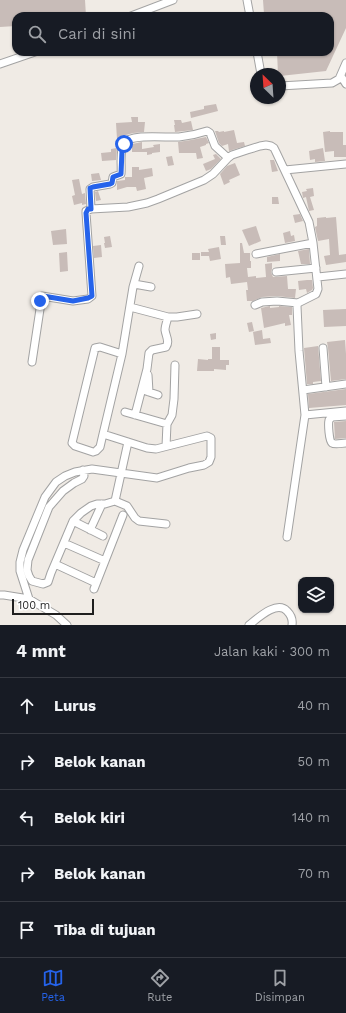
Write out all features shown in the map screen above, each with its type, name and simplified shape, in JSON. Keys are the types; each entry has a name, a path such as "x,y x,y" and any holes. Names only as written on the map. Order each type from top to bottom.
{"street":[{"path":"142,12 173,0"},
{"path":"247,0 249,12"},
{"path":"0,64 23,56"},
{"path":"258,56 260,68"},
{"path":"286,86 332,83 341,76 346,63"},
{"path":"341,76 346,84"},
{"path":"91,209 90,188 110,184 112,183 113,177 121,174 122,151 124,144 128,140 151,137 178,137 207,132 210,133 215,146 228,158"},
{"path":"32,362 42,296 73,301 92,296 86,213 88,209 128,207 153,201 204,180 213,174 228,158 239,152 260,146 271,146 274,148 309,222 318,277 318,289 313,296 298,302 262,302 255,305"},
{"path":"285,170 346,164"},
{"path":"256,254 313,243"},
{"path":"122,354 100,347 95,348 72,442 75,446 93,452 100,447 122,354 134,284 139,266"},
{"path":"276,272 316,268"},
{"path":"318,277 346,274"},
{"path":"134,284 151,287"},
{"path":"287,537 305,415 299,351 298,302"},
{"path":"130,307 168,317 197,314"},
{"path":"135,415 146,390 149,353 152,350 168,346 169,342 165,329 168,317"},
{"path":"323,348 326,387"},
{"path":"166,446 167,424 172,415 174,399 175,365"},
{"path":"303,390 346,384"},
{"path":"146,390 158,395"},
{"path":"305,415 346,411"},
{"path":"125,412 167,424"},
{"path":"346,416 332,418 328,423 332,443 346,443"},
{"path":"28,599 20,571 20,562 23,550 44,497 56,482 66,476 92,469 157,478 188,468 204,465 209,462 211,457 211,438 207,436 156,449 147,448 103,434"},
{"path":"115,501 128,442"},
{"path":"84,470 84,476 82,479 63,491 49,507 28,560 27,570 32,581 43,584 48,582 73,522 81,513 91,506 115,501 127,506 138,521 166,524"},
{"path":"90,530 102,504"},
{"path":"55,564 95,586 123,515"},
{"path":"73,522 103,536"},
{"path":"64,543 105,561"},
{"path":"0,595 28,599 56,615 67,625"},
{"path":"249,625 257,618 271,610 281,607 291,616 292,625"}],"building":[{"path":"0,0 85,0 86,12 12,12 12,26 0,27"},
{"path":"263,0 346,0 346,28 334,54 334,12 264,12"},
{"path":"277,56 333,56 326,71 286,75 286,68 278,68"},
{"path":"216,104 218,111 191,118 190,112 204,109 204,106"},
{"path":"131,117 138,117 138,122 145,122 144,132 133,133 117,139 116,123 132,122"},
{"path":"174,120 181,120 182,123 191,121 193,130 175,132"},
{"path":"234,130 237,143 244,142 245,146 229,151 228,144 222,146 219,143 215,131 224,132"},
{"path":"323,132 343,132 343,145 346,145 346,157 334,157 334,151 325,152"},
{"path":"206,137 209,143 200,147 203,158 197,159 196,153 179,153 178,142"},
{"path":"142,142 142,149 154,147 153,145 160,144 160,152 147,155 147,152 132,152 132,144"},
{"path":"117,148 116,160 102,161 101,153 111,152 111,149"},
{"path":"323,148 325,161 315,162 315,159 310,160 309,151"},
{"path":"216,154 221,159 211,169 206,171 203,164 215,159 213,155"},
{"path":"172,156 174,165 168,166 166,157"},
{"path":"270,160 274,160 278,171 272,172"},
{"path":"235,163 240,175 229,180 230,182 224,185 220,174 227,166"},
{"path":"132,167 139,167 139,170 152,168 153,176 144,178 146,189 137,191 136,187 127,187 117,190 117,181 125,180 125,177 132,177"},
{"path":"99,173 101,180 92,181 91,174"},
{"path":"79,179 82,194 85,193 86,204 82,205 82,203 74,205 72,196 75,195 72,180"},
{"path":"313,188 314,196 310,197 314,210 309,211 306,197 303,198 302,192 307,191 306,189"},
{"path":"98,191 101,200 96,201 95,192"},
{"path":"272,197 278,197 279,204 272,204"},
{"path":"300,214 303,221 295,223 293,215"},
{"path":"336,217 339,255 346,254 346,262 326,265 324,256 330,255 329,239 318,241 315,227 317,226 317,218"},
{"path":"256,226 261,241 249,246 242,230"},
{"path":"66,229 67,244 53,245 51,231"},
{"path":"290,231 291,236 294,235 295,241 285,243 283,233"},
{"path":"110,236 112,247 105,248 104,237"},
{"path":"220,236 225,236 226,245 221,245"},
{"path":"240,243 242,243 244,253 250,253 251,268 247,268 248,277 266,277 265,264 272,263 271,272 273,277 287,276 288,289 296,289 295,298 277,296 262,297 253,301 247,301 247,282 231,284 230,277 226,278 225,264 240,263"},
{"path":"101,245 102,257 94,258 93,246"},
{"path":"219,247 221,259 210,261 209,256 201,256 201,252 209,252 208,249"},
{"path":"309,249 310,264 301,264 298,251"},
{"path":"67,252 68,271 60,272 59,253"},
{"path":"192,253 200,253 200,260 192,260"},
{"path":"280,254 280,261 267,262 267,257"},
{"path":"312,280 313,288 307,293 306,289 299,290 298,281"},
{"path":"270,306 270,308 279,306 292,307 292,315 289,315 291,325 285,326 285,323 264,328 261,308"},
{"path":"346,309 346,326 324,327 323,310"},
{"path":"252,322 254,331 249,332 247,323"},
{"path":"262,330 263,339 270,338 271,343 255,345 253,332"},
{"path":"216,333 216,339 211,340 210,334"},
{"path":"345,340 346,379 331,381 327,342"},
{"path":"318,346 321,381 313,382 313,384 307,384 304,348"},
{"path":"212,347 220,347 220,360 229,360 229,365 226,365 226,370 214,369 214,371 197,371 198,359 212,359"},
{"path":"346,389 346,405 309,408 308,394"},
{"path":"346,421 346,438 335,439 334,422"}],"route":[{"path":"40,301 42,296 75,301 90,298 92,296 86,213 88,209 91,209 90,188 111,184 113,177 121,174 122,151 124,144"}]}
